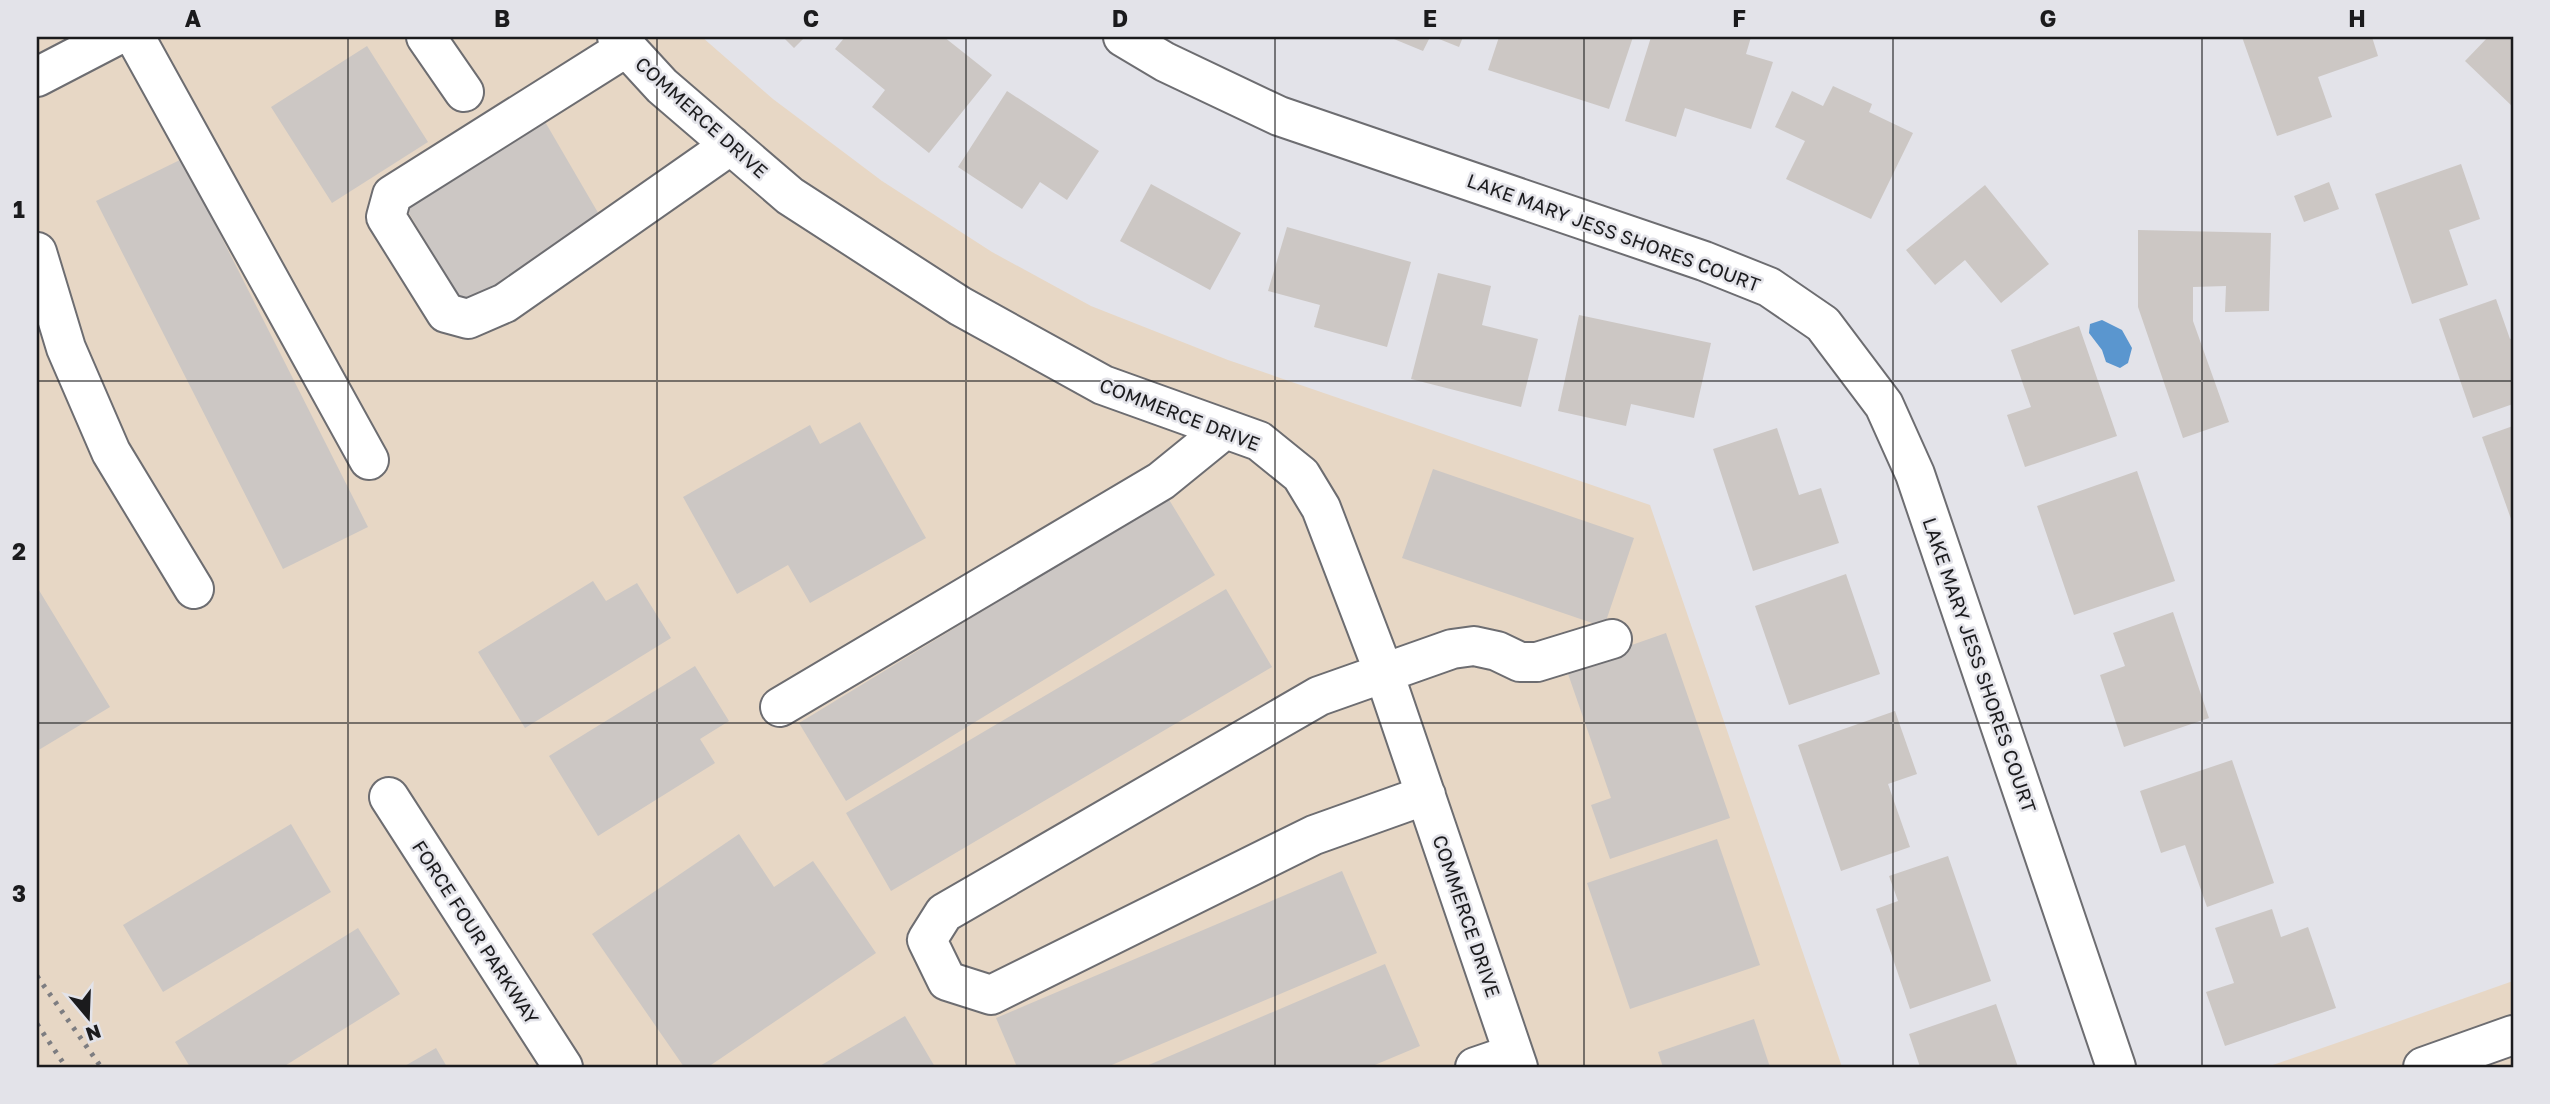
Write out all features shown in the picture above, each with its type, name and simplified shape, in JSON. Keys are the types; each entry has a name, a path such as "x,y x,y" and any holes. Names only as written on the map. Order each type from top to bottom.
{"street":[{"path":"37,77 114,37"},
{"path":"135,37 369,460"},
{"path":"426,37 464,92"},
{"name":"LAKE MARY JESS SHORES COURT","path":"1123,37 1165,62 1279,116 1704,261 1769,287 1823,324 1884,405 1915,474 2116,1067"},
{"path":"622,42 391,195 386,217 446,313 468,319 505,303 731,145"},
{"name":"COMMERCE DRIVE","path":"622,42 662,86 790,196 960,306 1103,385 1259,441 1301,475 1321,508 1384,673 1515,1061"},
{"path":"37,252 66,348 111,452 194,589"},
{"path":"780,706 1161,481 1225,429"},
{"path":"1426,795 1314,835 991,995 947,981 927,940 944,913 1320,696 1452,649 1474,646 1497,651 1520,662 1537,662 1612,639"},
{"name":"FORCE FOUR PARKWAY","path":"389,797 563,1067"},
{"path":"2423,1067 2513,1035"},
{"path":"1475,1067 1515,1061"}],"shaded area":[{"path":"37,37 702,37 773,99 882,181 992,252 1091,306 1228,360 1650,505 1842,1067 37,1067"},
{"path":"2513,981 2513,1067 2267,1067 2380,1028"}],"water":[{"path":"2102,320 2122,330 2132,348 2128,363 2120,368 2106,362 2102,350 2089,333 2090,324"}],"building":[{"path":"783,37 805,37 794,48"},
{"path":"845,37 944,37 992,75 929,153 872,107 885,90 835,49"},
{"path":"1389,37 1430,37 1423,51"},
{"path":"1434,37 1463,37 1459,47"},
{"path":"1499,37 1633,37 1609,109 1488,70"},
{"path":"1651,37 1751,37 1746,54 1773,62 1751,129 1685,108 1676,137 1625,121"},
{"path":"2242,37 2372,37 2378,56 2318,77 2332,117 2277,136"},
{"path":"2488,37 2513,37 2513,107 2465,61"},
{"path":"367,46 428,142 332,203 271,107"},
{"path":"1833,86 1872,104 1869,112 1913,133 1871,219 1786,179 1805,141 1775,127 1792,91 1823,106"},
{"path":"1007,91 1099,151 1067,200 1040,182 1022,209 958,167"},
{"path":"544,120 604,223 464,306 403,203"},
{"path":"182,159 368,527 283,569 96,201"},
{"path":"2461,164 2480,219 2449,230 2468,285 2412,304 2375,194"},
{"path":"2329,182 2339,209 2304,222 2294,196"},
{"path":"1151,184 1241,233 1210,290 1120,241"},
{"path":"1985,185 2049,264 2001,303 1965,260 1935,285 1906,250"},
{"path":"1287,227 1411,262 1387,347 1314,327 1320,305 1268,291"},
{"path":"2138,230 2271,233 2269,311 2225,312 2226,286 2193,287 2193,321 2229,422 2183,438 2138,307"},
{"path":"1438,273 1491,286 1482,325 1538,339 1521,407 1411,379"},
{"path":"2496,299 2510,339 2513,338 2513,404 2473,418 2439,319"},
{"path":"1579,315 1711,343 1694,418 1631,404 1626,426 1558,411"},
{"path":"2079,326 2117,436 2025,467 2007,415 2031,407 2011,350"},
{"path":"860,422 926,538 810,603 788,565 737,594 683,497 810,425 820,444"},
{"path":"2513,426 2513,518 2511,519 2482,437"},
{"path":"1777,428 1799,495 1821,488 1839,543 1753,571 1713,449"},
{"path":"1433,469 1634,538 1604,627 1402,558"},
{"path":"2137,471 2175,581 2074,615 2037,506"},
{"path":"1168,498 1215,575 846,801 799,723"},
{"path":"1846,574 1880,674 1789,705 1755,606"},
{"path":"593,581 606,601 637,583 671,638 525,728 478,652"},
{"path":"37,587 110,707 37,751"},
{"path":"1226,589 1272,667 891,891 846,813"},
{"path":"2173,612 2209,718 2124,747 2100,675 2125,666 2113,633"},
{"path":"1666,633 1730,818 1610,859 1591,805 1611,798 1566,668"},
{"path":"695,666 729,721 700,739 715,763 598,836 549,756"},
{"path":"1895,711 1917,774 1888,784 1910,847 1841,871 1798,745"},
{"path":"2232,760 2274,883 2207,907 2185,845 2161,853 2140,791"},
{"path":"291,824 331,892 163,992 123,925"},
{"path":"739,834 774,887 813,861 876,953 708,1067 684,1067 592,934"},
{"path":"1717,839 1760,965 1630,1009 1587,883"},
{"path":"1948,856 1991,981 1910,1009 1876,909 1898,901 1889,876"},
{"path":"1342,871 1377,953 1107,1067 1017,1067 996,1018"},
{"path":"2272,909 2281,937 2308,927 2336,1008 2225,1046 2206,992 2234,983 2215,928"},
{"path":"358,928 400,994 283,1067 190,1067 175,1042"},
{"path":"1385,964 1420,1046 1370,1067 1144,1067"},
{"path":"1996,1004 2018,1067 1920,1067 1909,1034"},
{"path":"905,1016 935,1067 818,1067"},
{"path":"1754,1019 1770,1067 1663,1067 1658,1052"},
{"path":"436,1048 447,1067 403,1067"}],"railway":[{"path":"37,976 101,1067"},
{"path":"37,1024 66,1067"}]}
